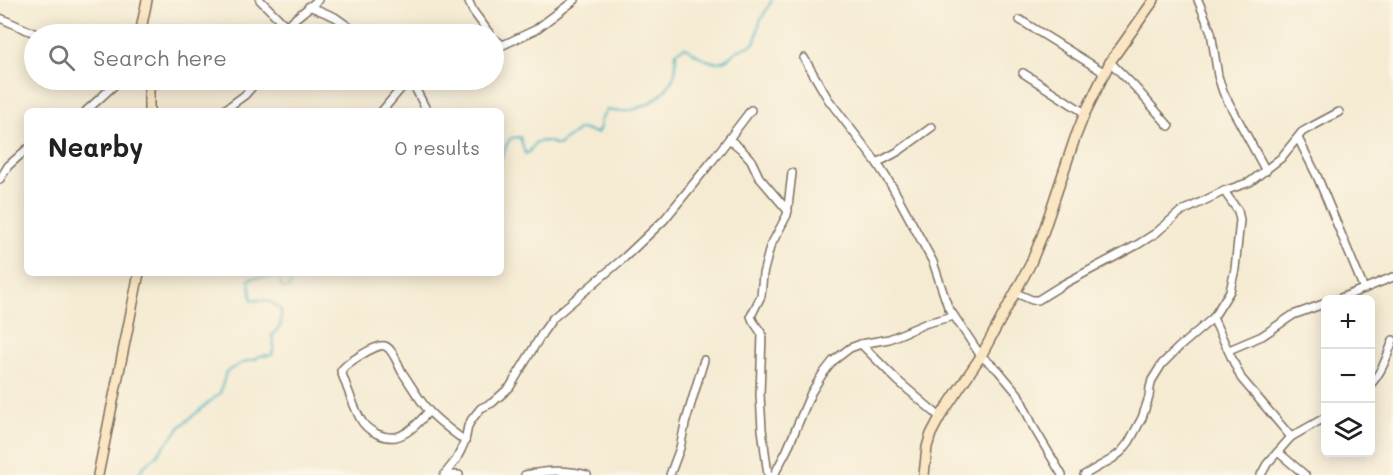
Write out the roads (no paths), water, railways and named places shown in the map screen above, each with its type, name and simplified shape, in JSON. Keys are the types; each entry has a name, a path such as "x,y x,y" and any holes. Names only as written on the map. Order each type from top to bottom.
{"street":[{"path":"142,24 147,0"},
{"path":"260,0 284,24"},
{"path":"288,24 318,0"},
{"path":"468,0 483,24"},
{"path":"504,45 535,30 575,0"},
{"path":"924,475 931,434 981,356 1030,266 1085,113 1110,62 1154,0"},
{"path":"1198,0 1211,32 1223,92 1266,171"},
{"path":"309,6 335,17 345,24"},
{"path":"0,18 24,29"},
{"path":"1020,20 1105,73"},
{"path":"804,58 828,99 877,163 893,188 933,262 948,307 981,356 998,370 1018,394 1034,428 1062,475"},
{"path":"1110,62 1169,126"},
{"path":"1023,72 1085,113"},
{"path":"89,108 109,90"},
{"path":"149,90 149,108"},
{"path":"227,108 249,90"},
{"path":"385,108 400,90"},
{"path":"415,90 425,108"},
{"path":"446,475 465,441 472,418 481,408 492,403 510,387 553,318 650,235 751,110"},
{"path":"1016,293 1032,300 1038,300 1137,245 1156,233 1179,213 1224,190 1251,182 1281,158 1309,128 1339,112"},
{"path":"877,163 899,151 932,127"},
{"path":"1298,138 1317,176 1364,289"},
{"path":"729,139 751,160 759,177 788,211"},
{"path":"0,179 12,162 24,152"},
{"path":"768,475 760,395 762,334 751,316 761,296 763,274 770,247 786,219 792,173"},
{"path":"1084,475 1112,459 1125,447 1142,418 1152,380 1162,364 1213,318 1230,291 1235,269 1240,220 1238,211 1224,190"},
{"path":"98,475 138,276"},
{"path":"1349,295 1393,277"},
{"path":"1229,350 1265,334 1293,315 1321,305"},
{"path":"774,475 811,393 833,361 850,348 889,339 927,323 954,316"},
{"path":"1213,318 1241,378 1291,437"},
{"path":"1375,380 1393,340"},
{"path":"861,344 898,381 940,417"},
{"path":"429,411 406,432 396,437 373,433 362,422 341,370 380,345 386,346 429,411 465,441"},
{"path":"670,475 680,448 687,415 704,360"},
{"path":"1261,475 1267,464 1291,437 1321,420"},
{"path":"1278,452 1305,475"},
{"path":"525,475 562,471 586,475"},
{"path":"446,475 459,475"}],"waterway":[{"path":"504,152 511,138 520,137 525,154 536,142 546,141 558,145 580,129 597,133 601,119 607,110 627,111 637,108 646,105 663,93 675,73 676,52 685,47 709,61 719,62 755,42 760,21 772,0"},
{"path":"138,475 181,426 220,393 226,372 259,356 272,355 274,346 272,336 281,325 281,310 268,301 252,301 249,279 276,277 282,288 289,288 293,276"}]}
